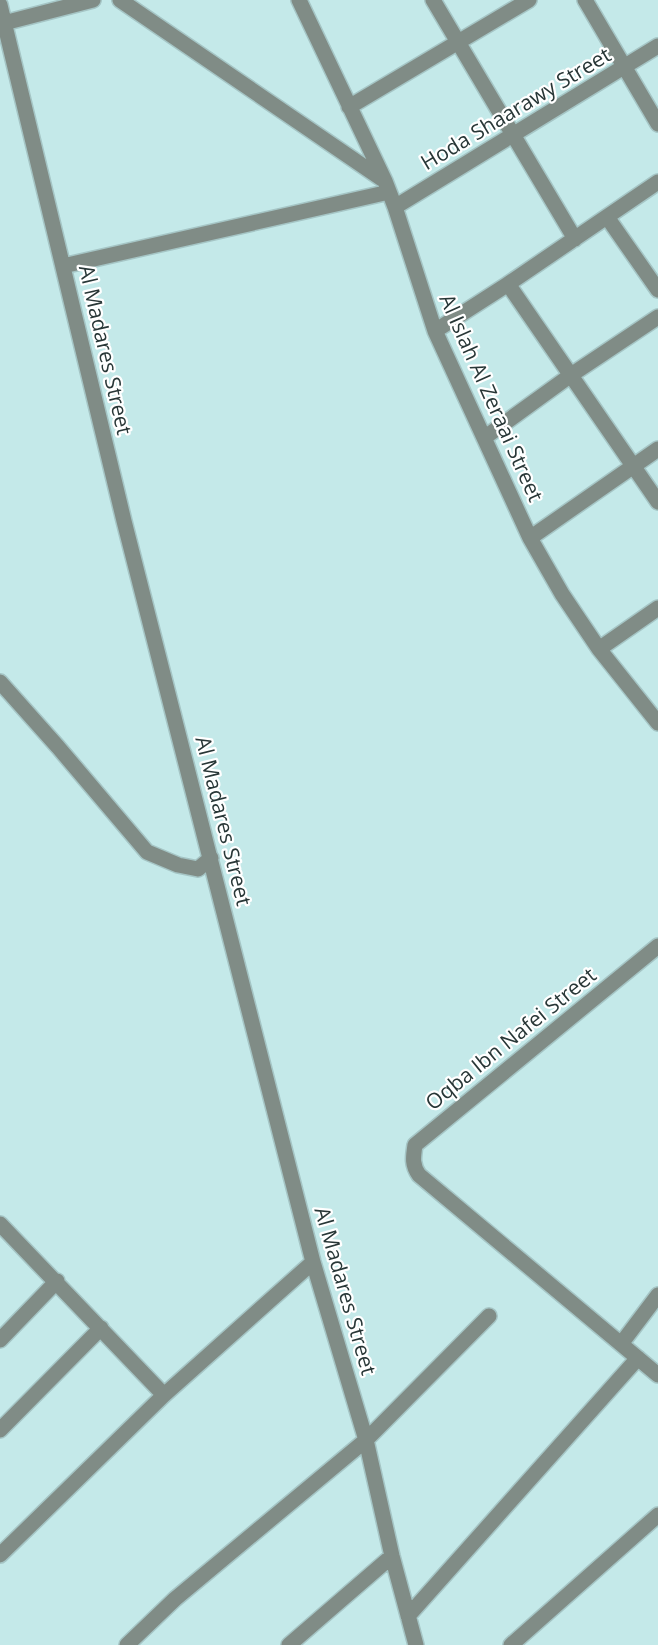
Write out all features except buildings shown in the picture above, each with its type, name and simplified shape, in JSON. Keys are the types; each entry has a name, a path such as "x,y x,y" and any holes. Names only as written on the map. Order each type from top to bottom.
{"street":[{"path":"4,23 93,0"},
{"path":"120,0 387,186"},
{"name":"Al Islah Al Zeraai Street","path":"299,0 387,186 435,330 530,538 562,594 599,650 658,723"},
{"path":"433,0 575,239"},
{"path":"348,107 529,0"},
{"path":"585,0 658,124"},
{"name":"Al Madares Street","path":"0,5 124,521 314,1262 366,1440 392,1556 416,1645"},
{"name":"Hoda Shaarawy Street","path":"395,207 658,46"},
{"path":"435,330 508,284 658,182"},
{"path":"63,266 387,186"},
{"path":"607,217 658,290"},
{"path":"508,284 658,502"},
{"path":"484,438 658,316"},
{"path":"530,538 658,449"},
{"path":"599,650 658,608"},
{"path":"0,682 147,852 178,865 198,868 211,858"},
{"name":"Oqba Ibn Nafei Street","path":"621,1344 420,1175 414,1167 415,1146 658,946"},
{"path":"0,1224 164,1395"},
{"path":"0,1555 164,1395 314,1262"},
{"path":"0,1340 57,1281"},
{"path":"658,1295 621,1344 658,1375"},
{"path":"127,1645 175,1599 366,1440 489,1316"},
{"path":"0,1430 101,1328"},
{"path":"408,1616 638,1358"},
{"path":"511,1645 658,1515"},
{"path":"289,1645 392,1556"}]}
